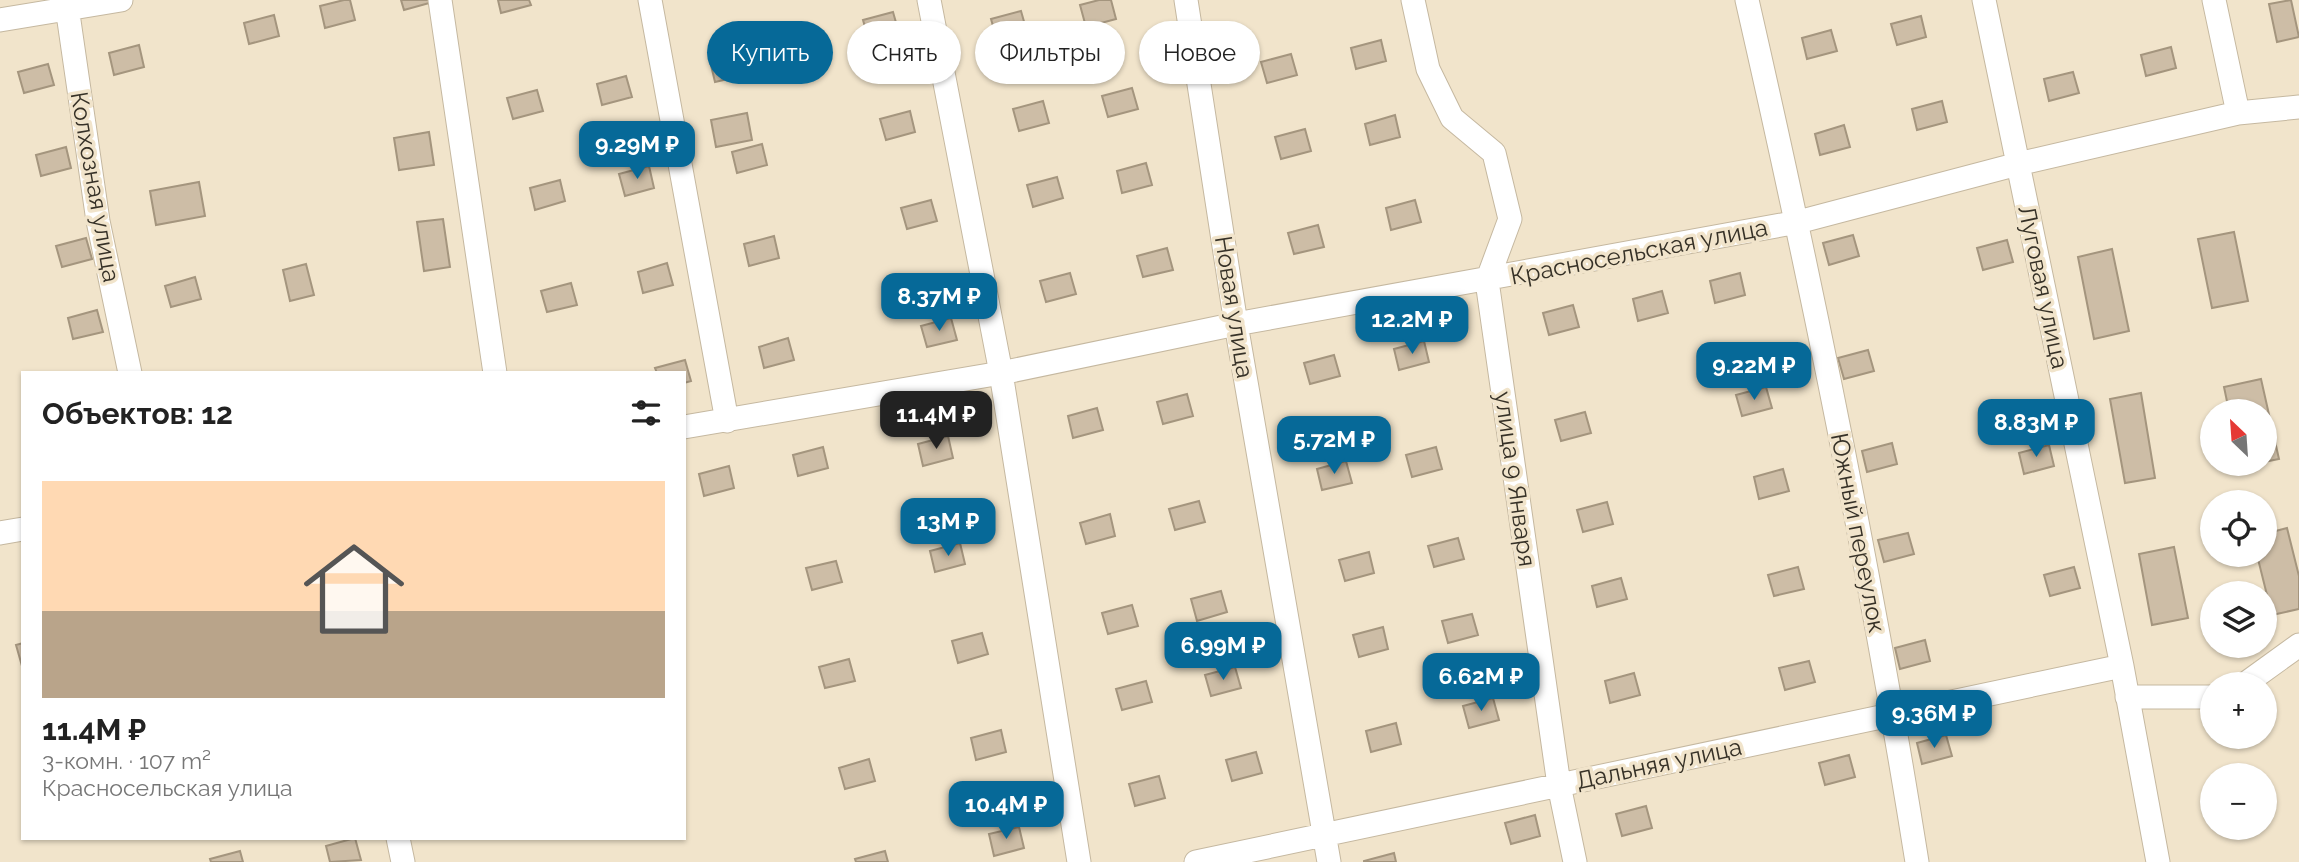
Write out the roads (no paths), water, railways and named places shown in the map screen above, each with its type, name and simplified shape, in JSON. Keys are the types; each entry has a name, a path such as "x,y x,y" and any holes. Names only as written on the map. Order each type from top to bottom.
{"street":[{"path":"0,20 66,5 121,0"},
{"path":"440,0 495,371"},
{"path":"650,0 727,421"},
{"path":"929,0 1001,373 1079,862"},
{"name":"Новая улица","path":"1186,0 1236,324 1329,862"},
{"name":"улица 9 Января","path":"1413,0 1428,69 1452,118 1494,153 1510,219 1487,281 1559,785 1575,862"},
{"name":"Южный переулок","path":"1747,0 1798,222 1894,715 1917,862"},
{"name":"Луговая улица","path":"1984,0 2122,666 2158,862"},
{"path":"2214,0 2238,113"},
{"name":"Колхозная улица","path":"66,5 98,221 130,371"},
{"name":"Красносельская улица","path":"686,427 1001,373 1236,324 1487,281 1798,222 2018,164 2238,113 2299,107"},
{"path":"0,533 21,529"},
{"path":"2262,672 2299,645"},
{"name":"Дальняя улица","path":"1196,862 2122,666"},
{"path":"2127,697 2200,697"},
{"path":"398,840 403,862"}]}
